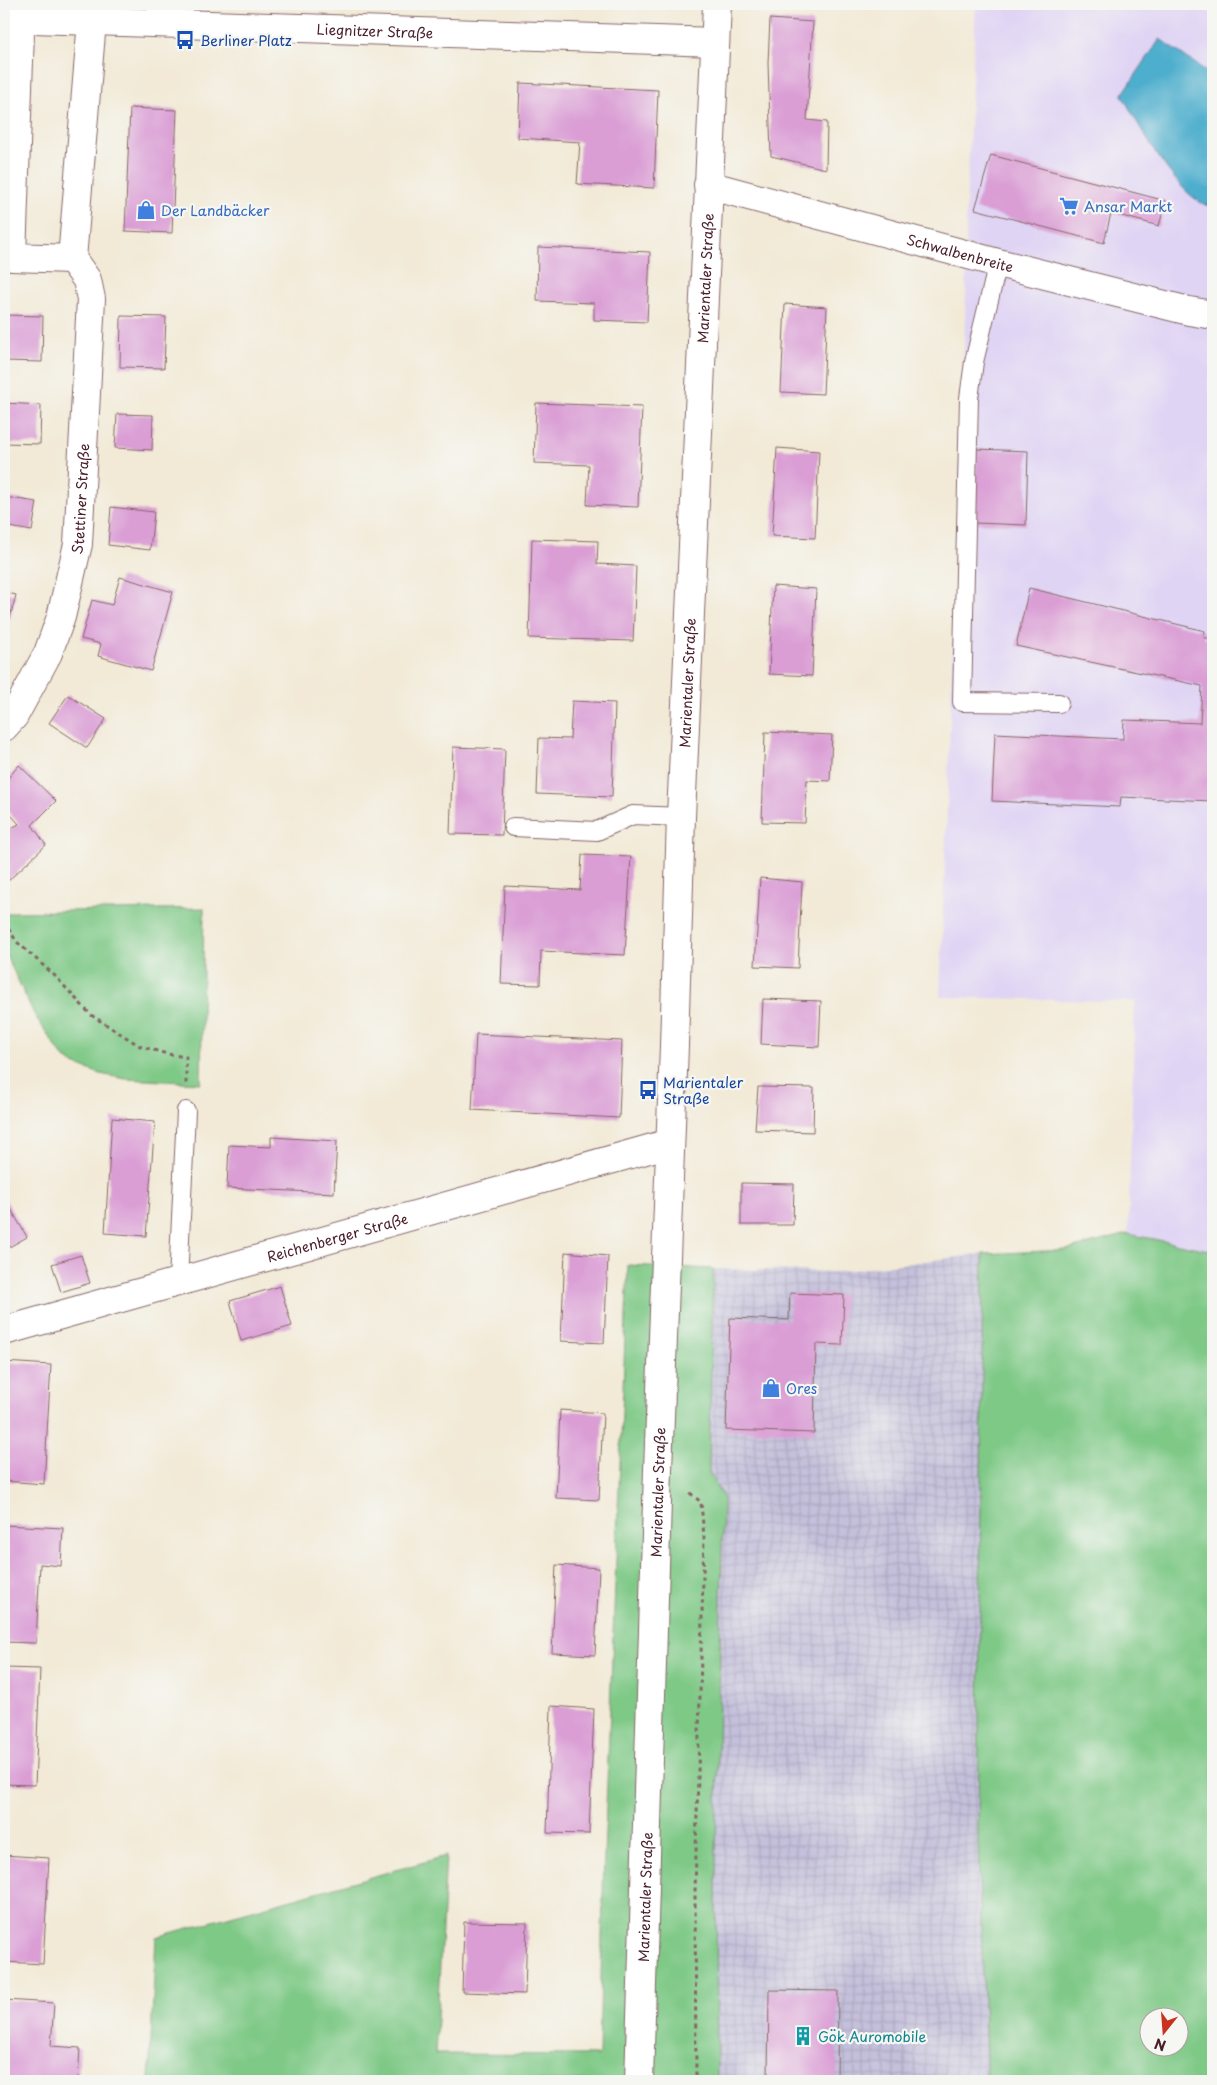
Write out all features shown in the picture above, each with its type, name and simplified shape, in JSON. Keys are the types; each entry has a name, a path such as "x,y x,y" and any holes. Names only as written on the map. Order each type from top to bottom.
{"street":[{"name":"Marientaler Straße","path":"639,2081 681,817 717,4"},
{"name":"Liegnitzer Straße","path":"15,14 92,21 715,42"},
{"path":"15,14 12,257 72,259 92,21"},
{"name":"Schwalbenbreite","path":"708,185 998,263 1189,312 1213,315"},
{"name":"Stettiner Straße","path":"4,727 14,716 48,653 61,617 78,544 91,299 87,280 72,259"},
{"name":"Reichenberger Straße","path":"4,1331 670,1143"}],"lane":[{"path":"998,263 974,362 969,398 962,702 1058,703"},
{"path":"513,827 597,831 633,815 681,817"},
{"path":"178,1282 186,1112"}],"path":[{"path":"4,922 17,942 54,975 91,1015 140,1046 167,1054 186,1057 186,1112"},
{"path":"658,1470 701,1502 703,1517 695,1892 696,2081"}],"shaded area":[{"path":"976,4 1213,4 1213,1251 1128,1234 1135,1002 940,997 966,292 966,211"},
{"path":"983,1254 978,1843 987,2081 717,2081 716,1856 723,1497 709,1472 713,1269 836,1272"}],"green space":[{"path":"204,908 201,1083 126,1079 100,1074 74,1064 62,1056 34,1014 4,951 4,915 14,912"},
{"path":"1128,1234 1213,1251 1213,2081 987,2081 978,1843 983,1254 1066,1250"},
{"path":"628,1265 713,1269 709,1472 723,1497 716,1856 717,2081 149,2081 156,1937 446,1856 435,2054 599,2055 604,1857"}],"water":[{"path":"1160,39 1213,76 1213,207 1200,202 1187,192 1174,177 1149,142 1122,95"}],"building":[{"path":"770,19 813,22 807,120 827,122 826,169 771,156 768,63"},
{"path":"520,83 658,90 654,188 577,184 580,142 518,138"},
{"path":"130,108 177,110 172,233 125,231"},
{"path":"991,155 1166,201 1159,226 1111,213 1104,243 975,209"},
{"path":"538,247 650,252 647,322 594,320 594,303 537,301"},
{"path":"785,304 827,307 823,394 781,392"},
{"path":"5,315 43,316 42,362 4,361"},
{"path":"121,316 166,317 164,368 120,367"},
{"path":"4,403 41,405 40,444 4,443"},
{"path":"536,403 642,407 638,507 587,505 589,465 534,463"},
{"path":"117,414 153,415 152,450 115,448"},
{"path":"777,448 819,451 815,538 772,536"},
{"path":"977,449 1028,451 1026,525 975,523"},
{"path":"4,497 37,502 32,531 4,526"},
{"path":"111,507 154,512 150,550 108,545"},
{"path":"532,539 598,541 597,564 636,566 633,641 529,638"},
{"path":"120,577 173,592 151,671 98,656 101,644 81,639 92,600 112,605"},
{"path":"773,586 816,589 812,676 769,674"},
{"path":"1029,588 1205,631 1204,638 1213,638 1213,801 1121,797 1120,807 992,801 995,733 1123,739 1124,720 1200,723 1202,686 1016,646"},
{"path":"4,592 16,595 7,629 4,629"},
{"path":"68,695 106,719 87,748 49,723"},
{"path":"572,701 615,703 612,797 537,794 539,738 570,739"},
{"path":"765,732 832,735 830,781 807,780 805,823 762,822"},
{"path":"453,747 505,749 502,835 450,834"},
{"path":"19,765 56,801 32,825 46,845 8,881 4,868 4,832 19,824 4,807 4,783"},
{"path":"582,855 631,857 625,955 541,951 540,985 501,984 505,886 580,890"},
{"path":"760,878 802,882 798,968 755,966"},
{"path":"763,999 821,1001 819,1047 761,1044"},
{"path":"476,1034 622,1041 619,1118 472,1110"},
{"path":"758,1087 814,1088 813,1132 755,1130"},
{"path":"112,1118 155,1122 146,1236 105,1233"},
{"path":"271,1137 337,1141 334,1193 227,1188 229,1145 271,1147"},
{"path":"741,1183 794,1184 793,1225 741,1225"},
{"path":"4,1197 27,1237 4,1250"},
{"path":"565,1252 608,1256 604,1343 561,1341"},
{"path":"81,1255 90,1283 61,1292 52,1264"},
{"path":"280,1286 292,1326 241,1341 230,1301"},
{"name":"Ores","path":"790,1293 844,1295 842,1345 816,1344 814,1433 726,1430 730,1318 789,1320"},
{"path":"4,1362 51,1365 44,1484 4,1481"},
{"path":"560,1410 603,1413 599,1500 556,1498"},
{"path":"4,1525 63,1528 61,1566 40,1564 36,1643 4,1642"},
{"path":"556,1565 599,1568 595,1655 552,1653"},
{"path":"4,1668 40,1669 35,1785 4,1784"},
{"path":"551,1706 594,1709 589,1834 547,1833"},
{"path":"4,1855 49,1858 43,1964 4,1962"},
{"path":"464,1922 527,1923 525,1994 462,1992"},
{"name":"Gök Auromobile","path":"769,1990 838,1991 837,2081 768,2081"},
{"path":"4,2000 54,2003 51,2046 80,2048 78,2081 4,2081"}],"place":[{"name":"Berliner Platz","path":"185,40"},
{"name":"Ansar Markt","path":"1069,206"},
{"name":"Der Landbäcker","path":"146,210"},
{"name":"Marientaler Straße","path":"648,1090"},
{"name":"Ores","path":"771,1388"},
{"name":"Gök Auromobile","path":"803,2036"}]}
